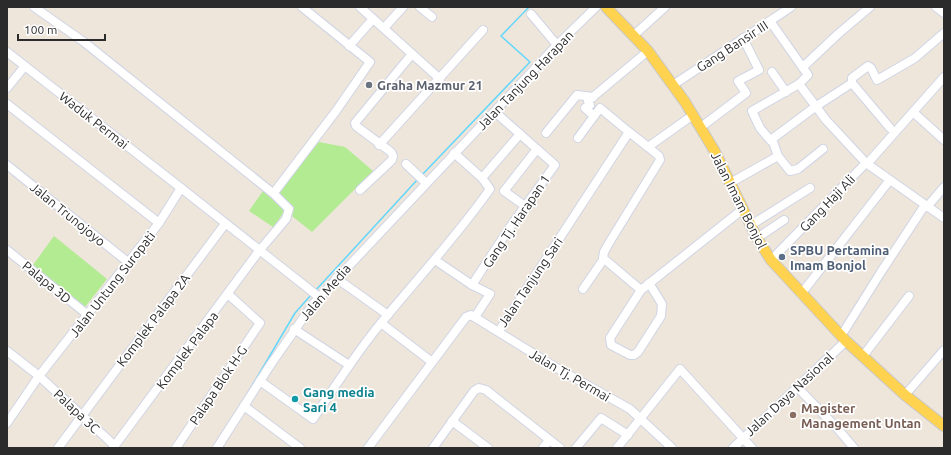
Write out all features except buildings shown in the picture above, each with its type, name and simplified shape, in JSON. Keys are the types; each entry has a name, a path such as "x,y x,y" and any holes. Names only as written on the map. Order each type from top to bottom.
{"main road":[{"name":"Jalan Imam Bonjol","path":"606,7 648,51 701,127 757,238 771,260 843,339 905,395 944,426"}],"street":[{"name":"Komplek Palapa","path":"34,7 84,42 288,206 288,216 259,251 229,295 114,447"},
{"path":"276,190 370,62 302,7"},
{"path":"360,7 440,79"},
{"path":"384,28 403,7"},
{"path":"420,7 432,16"},
{"name":"Jalan Tanjung Harapan","path":"454,153 495,112 557,45 596,7"},
{"path":"633,36 665,7"},
{"name":"Gang Bansir III","path":"673,85 791,7"},
{"path":"803,67 843,29 870,7"},
{"path":"936,7 944,13"},
{"path":"531,14 557,45"},
{"path":"349,46 373,19"},
{"path":"770,21 808,76 799,84 752,111 760,128 771,141 778,156 788,170 798,170 823,149"},
{"path":"379,145 483,30"},
{"path":"890,128 852,83 852,78 868,66 871,68 878,80 915,58 944,33"},
{"path":"701,127 743,96 746,93 738,81 759,70 743,38"},
{"path":"590,99 648,51"},
{"name":"Waduk Permai","path":"7,52 318,297"},
{"path":"360,190 392,159 391,152 379,145 356,126 355,123 412,54"},
{"path":"7,88 25,66"},
{"path":"772,72 786,92"},
{"name":"Gang Haji Ali","path":"771,260 867,163 944,77"},
{"path":"771,141 815,107 852,83"},
{"path":"799,84 815,107 845,142 867,163 944,218"},
{"path":"546,133 578,95 590,99"},
{"path":"590,99 590,105 585,108 594,116"},
{"name":"Jalan Untung Suropati","path":"7,104 159,223 39,376 7,423"},
{"path":"578,138 600,108 648,146 659,156 660,160 609,242 604,252 603,260 583,290"},
{"name":"Gang Tj. Harapan 1","path":"472,285 555,165 495,112"},
{"path":"913,112 944,140"},
{"path":"648,146 693,115"},
{"name":"Jalan Tanjung Sari","path":"474,317 499,331 629,132"},
{"path":"482,178 520,134"},
{"path":"526,206 504,191 537,149"},
{"path":"260,381 313,419 349,365 381,323 435,260 490,189 482,178 454,153"},
{"name":"Jalan Media","path":"217,448 294,329 318,297 454,153"},
{"path":"730,183 778,156"},
{"path":"406,164 426,182"},
{"name":"Jalan Trunojoyo","path":"7,165 129,263"},
{"path":"801,294 889,180"},
{"name":"Jalan Daya Nasional","path":"733,448 797,387 843,339 869,290 926,206 944,187"},
{"path":"159,223 181,188"},
{"path":"751,225 810,188"},
{"path":"649,283 662,304 661,316 638,352 634,356 630,356 611,345 610,338 641,290 649,283 743,209"},
{"path":"757,238 784,220"},
{"name":"Komplek Palapa 2A","path":"58,448 80,416 225,224"},
{"name":"Palapa 3D","path":"7,250 88,315"},
{"path":"368,448 466,317 471,315 474,317 490,294 472,285 435,260"},
{"path":"603,260 641,290"},
{"path":"336,278 388,315"},
{"name":"Palapa Blok H-G","path":"176,448 260,322 229,295"},
{"path":"862,356 909,296"},
{"path":"381,323 432,362"},
{"path":"294,329 349,365"},
{"name":"Jalan Tj. Permai","path":"499,331 530,352 630,409 672,448"},
{"path":"905,395 944,350"},
{"name":"Palapa 3C","path":"7,351 39,376 114,447"},
{"path":"617,448 680,369 752,448"},
{"path":"797,387 838,428 854,448"},
{"path":"433,448 474,391 481,388 560,448"},
{"path":"244,406 298,446"},
{"path":"576,448 601,418 628,435"},
{"path":"452,421 488,448"},
{"path":"544,448 549,440"}],"green space":[{"path":"319,142 345,147 373,171 312,232 292,216 294,207 277,191"},
{"path":"263,191 285,211 273,227 249,211"},
{"path":"54,236 107,279 85,307 33,265"}],"waterway":[{"path":"422,175 530,62 501,36 529,7"},
{"path":"315,291 418,179"},
{"path":"246,396 295,313 311,295"}],"place":[{"name":"Graha Mazmur 21","path":"369,85"},
{"name":"SPBU Pertamina Imam Bonjol","path":"782,257"},
{"name":"Gang media Sari 4","path":"295,399"},
{"name":"Magister Management Untan","path":"793,415"}]}
